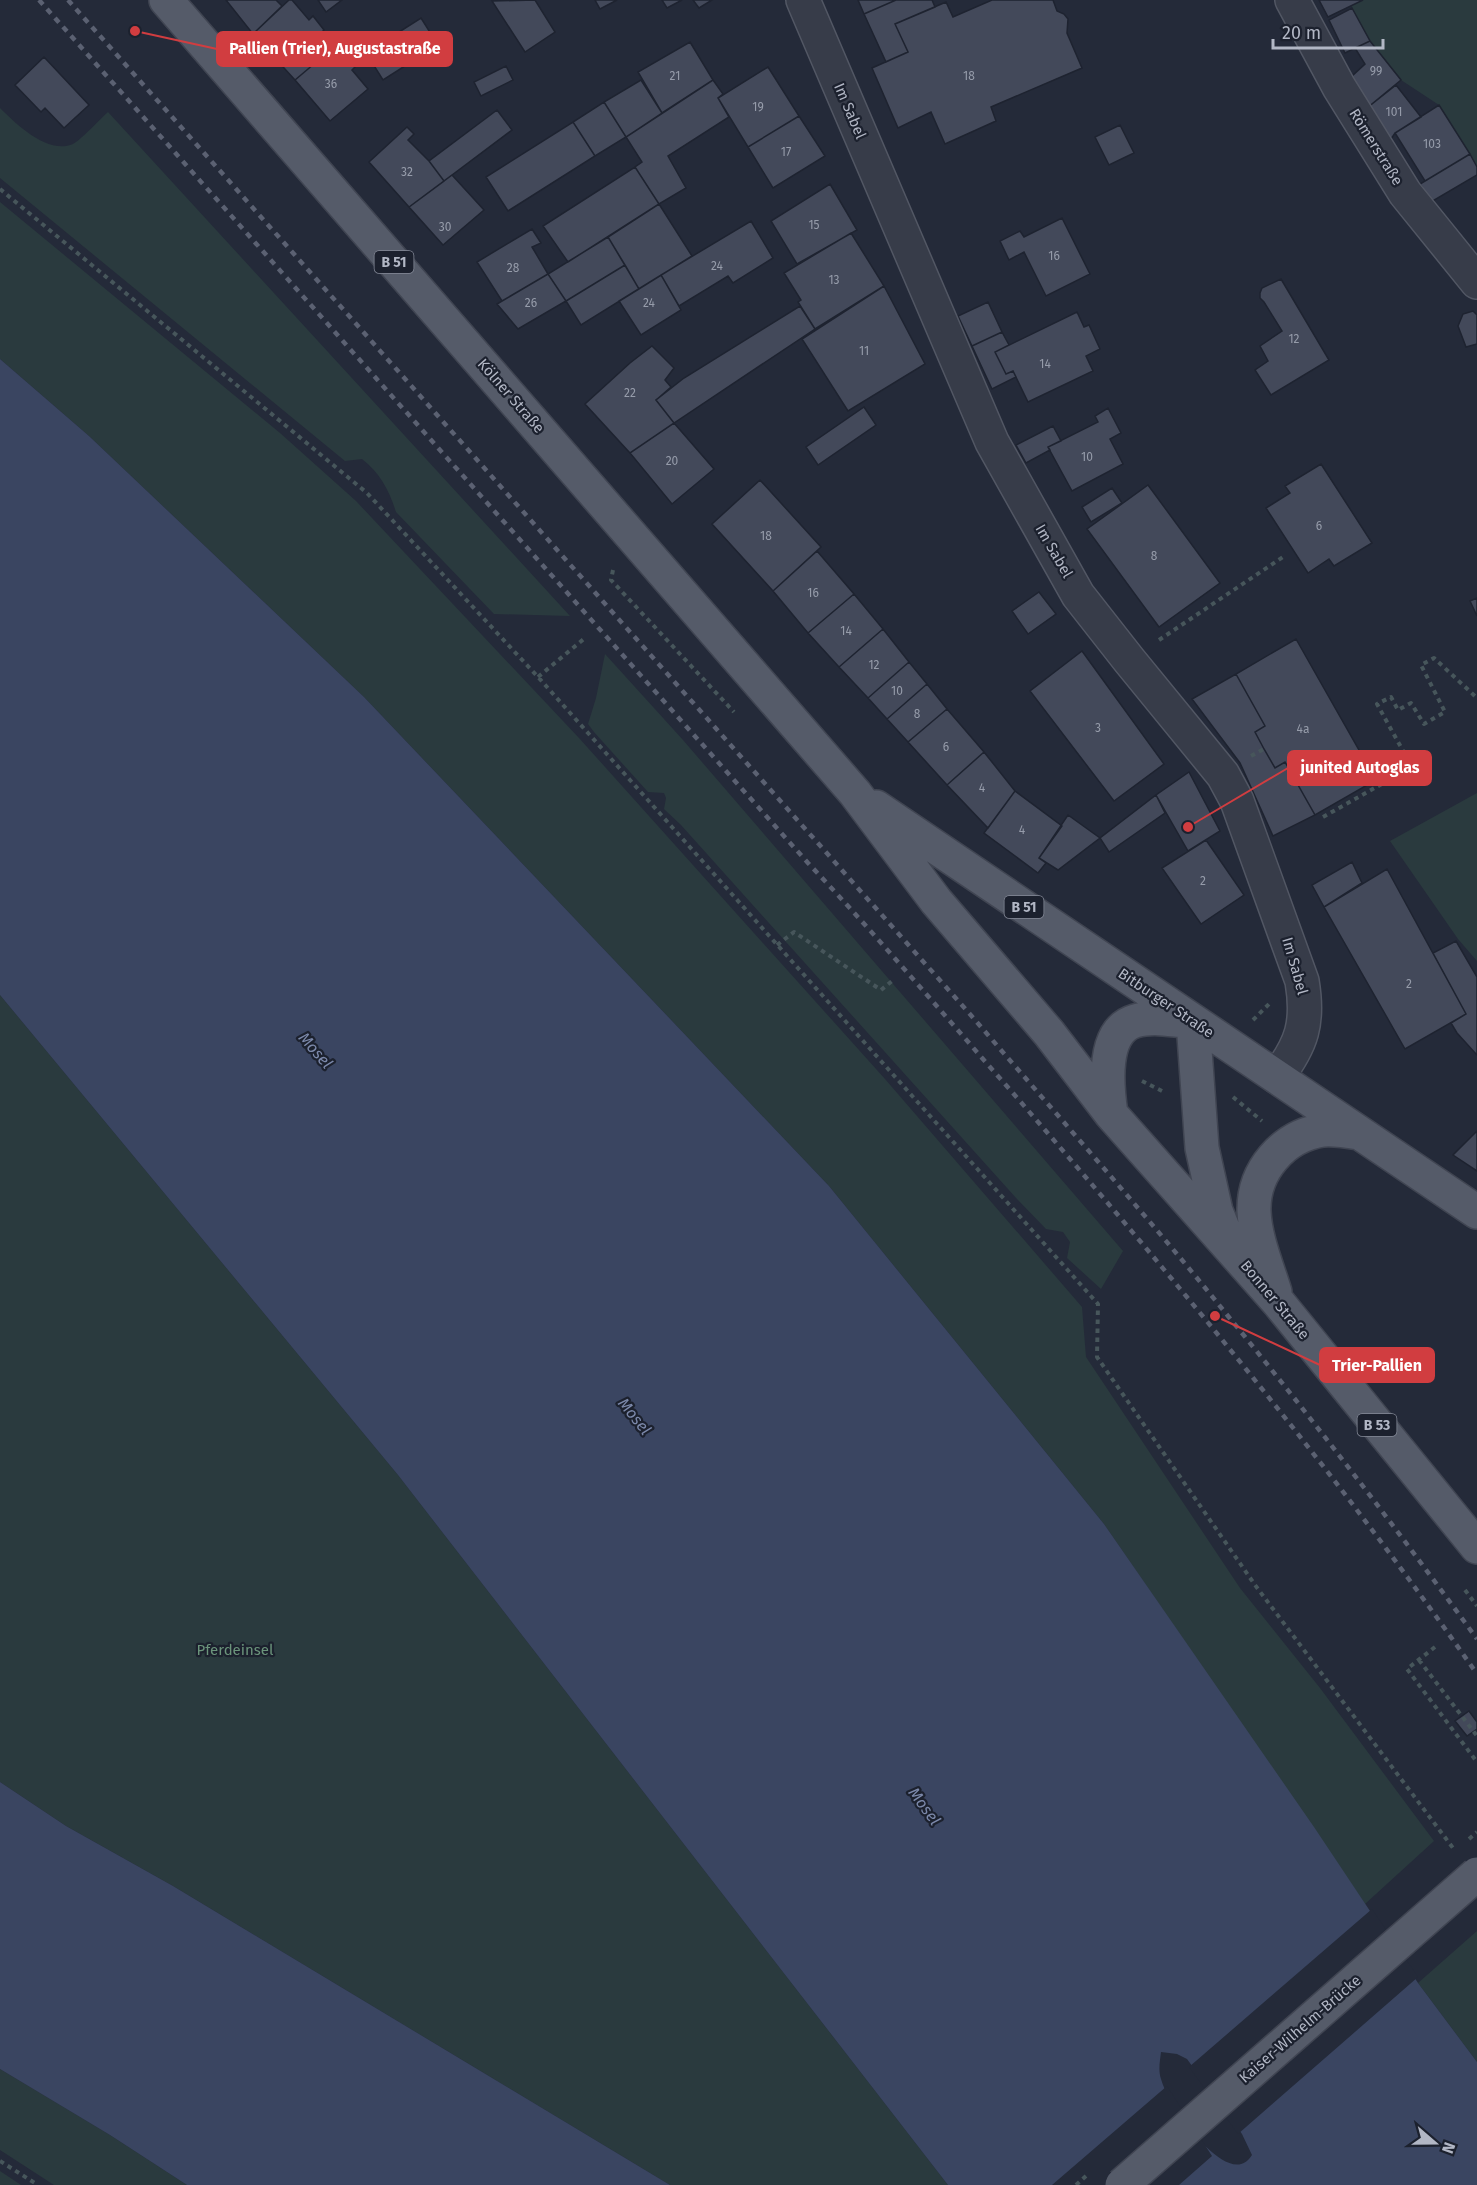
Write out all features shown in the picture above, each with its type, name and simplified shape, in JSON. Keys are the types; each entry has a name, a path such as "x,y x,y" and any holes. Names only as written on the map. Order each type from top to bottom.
{"main road":[{"name":"Kölner Straße","path":"166,0 855,793"},
{"name":"Bitburger Straße","path":"855,793 1477,1212"},
{"name":"Bonner Straße","path":"855,793 936,901 1049,1033 1111,1114 1278,1302 1477,1547"},
{"path":"1111,1114 1108,1070 1112,1048 1120,1032 1130,1023 1143,1020 1193,1022 1202,1149 1216,1211 1234,1251"},
{"path":"1278,1302 1255,1217 1256,1191 1264,1170 1272,1157 1300,1137 1336,1129 1362,1134"},
{"name":"Kaiser-Wilhelm-Brücke","path":"1122,2185 1467,1863"}],"street":[{"name":"Im Sabel","path":"803,0 992,442 1078,595 1223,775 1237,801 1266,876 1302,981 1306,1010 1300,1039 1277,1077"},
{"name":"Römerstraße","path":"1292,0 1339,87 1405,193 1477,282"}],"path":[{"path":"0,189 368,493 538,677 1098,1304 1097,1358 1255,1585 1467,1863"},
{"path":"1129,660 1286,555"},
{"path":"611,580 630,600"},
{"path":"538,677 585,638"},
{"path":"1323,817 1412,767 1377,704 1391,697 1398,710 1411,703 1424,724 1445,712 1421,665 1434,658 1477,698"},
{"path":"777,945 794,932 880,990 892,981"},
{"path":"1465,1590 1477,1606"},
{"path":"1435,1647 1407,1669 1477,1762"},
{"path":"1419,1660 1477,1736"},
{"path":"0,2161 38,2185"}],"green space":[{"path":"1363,0 1477,0 1477,167 1439,105 1401,80 1370,41 1352,8 1352,5"},
{"path":"0,108 33,136 43,142 63,146 76,142 108,112 570,616 494,614 396,512 383,482 368,464 362,459 345,461 0,178"},
{"path":"0,202 280,433 356,501 579,738 885,1079 1082,1307 1086,1357 1240,1588 1320,1688 1434,1841 1365,1904 1104,1524 829,1186 364,697 89,436 0,359"},
{"path":"605,654 683,740 1123,1251 1101,1289 1067,1258 1070,1242 1063,1232 1046,1229 1017,1199 681,825 664,809 666,798 664,793 648,792 594,732 588,724"},
{"path":"1477,793 1477,961 1458,939 1390,841"},
{"name":"Pferdeinsel","path":"0,995 398,1475 948,2185 670,2185 173,1886 66,1826 0,1782"},
{"path":"1477,1931 1477,2062 1418,1983"},
{"path":"0,2069 110,2135 187,2185 54,2185 0,2150"},
{"path":"0,2171 21,2185 0,2185"}],"water":[{"name":"Mosel","path":"0,359 89,436 364,697 829,1186 1104,1524 1314,1827 1418,1983 1477,2062 1477,2185 948,2185 398,1475 0,995","holes":["1161,2052 1177,2054 1187,2059 1242,2134 1252,2155 1244,2163 1235,2164 1215,2155 1196,2136 1171,2100 1160,2076"]},
{"path":"0,1782 66,1826 173,1886 670,2185 187,2185 110,2135 0,2069"}],"pier":[{"path":"1372,1909 1418,1977 1238,2134 1189,2067"},
{"path":"1167,2086 1212,2156 1179,2185 1052,2185"}],"building":[{"path":"226,0 276,0 282,6 253,34"},
{"path":"289,0 292,0 309,20 313,16 324,30 321,33 334,47 295,80 253,34"},
{"path":"318,0 342,0 326,12"},
{"path":"535,0 555,32 525,52 492,1"},
{"path":"595,0 617,0 600,9"},
{"path":"662,0 682,0 667,8"},
{"path":"693,0 712,0 699,8"},
{"path":"858,0 896,0 864,14"},
{"path":"896,0 932,0 935,7 895,24 908,52 886,62 864,14"},
{"path":"992,0 1053,0 1057,11 1068,19 1067,33 1082,68 991,107 996,121 945,144 931,112 898,128 872,68 908,52 895,24 946,2 953,17"},
{"path":"1319,0 1363,0 1328,17"},
{"path":"1352,8 1370,41 1345,53 1329,20"},
{"path":"421,18 438,45 383,80 366,53"},
{"path":"1370,41 1401,80 1367,108 1351,77 1365,64 1355,48"},
{"path":"690,42 713,80 662,113 638,72"},
{"path":"334,47 340,54 346,50 358,64 352,70 368,89 330,121 295,80"},
{"path":"44,57 89,105 64,128 45,108 41,112 15,85"},
{"path":"506,66 513,80 481,96 474,82"},
{"path":"768,67 799,116 748,147 718,98"},
{"path":"641,80 662,113 626,137 604,102"},
{"path":"713,80 723,94 718,98 729,117 668,156 686,188 659,204 635,167 642,162 626,137"},
{"path":"1396,85 1421,117 1395,133 1391,139 1367,108"},
{"path":"604,102 626,137 595,156 573,122"},
{"path":"1439,105 1470,154 1425,181 1395,133"},
{"path":"497,110 512,130 444,181 429,161"},
{"path":"799,116 825,156 773,188 748,147"},
{"path":"573,122 595,156 508,211 486,177"},
{"path":"1120,125 1134,153 1109,165 1095,137"},
{"path":"407,127 414,134 408,140 429,161 444,181 409,207 369,162"},
{"path":"1470,154 1477,167 1477,175 1431,202 1420,184"},
{"path":"635,167 659,204 568,262 543,226"},
{"path":"452,175 484,210 443,245 409,207"},
{"path":"830,184 857,230 797,264 771,221"},
{"path":"659,204 692,256 639,289 608,237"},
{"path":"1062,218 1090,274 1046,296 1024,252 1009,260 1000,241 1020,231 1024,237"},
{"path":"751,221 773,258 733,283 728,276 679,306 661,275"},
{"path":"532,229 541,243 532,247 548,274 502,301 477,262"},
{"path":"851,233 884,286 815,329 784,273"},
{"path":"608,237 625,265 566,301 548,274"},
{"path":"625,265 639,289 581,325 566,301"},
{"path":"548,274 566,301 518,329 497,304"},
{"path":"661,275 681,310 641,335 619,301"},
{"path":"1281,279 1329,360 1271,395 1255,370 1268,361 1260,346 1282,331 1260,298 1260,293 1262,288"},
{"path":"884,286 925,364 848,411 802,339"},
{"path":"988,302 1002,332 972,346 958,316"},
{"path":"800,306 815,329 674,423 656,400 684,378"},
{"path":"1473,311 1477,315 1477,344 1466,347 1458,326 1463,314"},
{"path":"1077,312 1084,327 1089,325 1100,349 1086,356 1093,371 1028,402 1013,371 1006,374 995,352"},
{"path":"1002,332 1009,345 995,352 1006,374 1013,371 1016,377 992,389 972,346"},
{"path":"652,346 674,368 665,380 671,387 656,400 674,423 630,453 585,404"},
{"path":"864,407 876,425 818,465 806,447"},
{"path":"1108,408 1121,433 1110,439 1123,464 1072,491 1048,447 1098,422 1095,416"},
{"path":"674,423 714,469 672,504 630,453"},
{"path":"1053,426 1061,441 1048,447 1050,450 1026,463 1016,445"},
{"path":"1321,464 1372,543 1334,566 1329,559 1308,573 1266,508 1290,493 1285,486"},
{"path":"760,480 821,547 773,591 712,524"},
{"path":"1148,485 1220,583 1159,627 1087,529"},
{"path":"1112,488 1122,503 1091,522 1082,507"},
{"path":"817,551 854,594 808,633 773,591"},
{"path":"1039,592 1056,614 1028,634 1012,611"},
{"path":"854,594 883,629 839,667 808,633"},
{"path":"1477,598 1477,616 1470,601"},
{"path":"883,629 909,662 868,698 839,667"},
{"path":"1296,639 1376,780 1315,815 1285,762 1275,768 1264,749 1255,732 1265,726 1236,674"},
{"path":"1082,651 1164,764 1114,801 1030,691"},
{"path":"909,662 927,684 887,719 868,698"},
{"path":"1236,674 1265,726 1255,732 1264,749 1275,768 1285,762 1315,815 1273,836 1240,763 1192,699"},
{"path":"927,684 947,709 908,742 887,719"},
{"path":"947,709 984,752 947,785 908,742"},
{"path":"984,752 1015,791 988,828 947,785"},
{"path":"1189,772 1220,831 1188,851 1156,795"},
{"path":"1015,791 1062,826 1039,858 1046,863 1038,873 984,833"},
{"path":"1156,795 1165,813 1109,852 1100,838"},
{"path":"1068,815 1100,838 1058,870 1039,858"},
{"path":"1206,840 1244,895 1201,924 1162,868"},
{"path":"1352,862 1362,883 1324,907 1312,885"},
{"path":"1387,869 1466,1014 1405,1049 1324,907"},
{"path":"1456,941 1477,977 1477,1055 1451,1023 1466,1014 1433,953"},
{"path":"1477,1131 1477,1171 1453,1155"},
{"path":"1469,1711 1477,1722 1477,1729 1467,1736 1455,1721"}],"railway":[{"path":"39,0 885,948 1073,1162 1310,1450 1423,1598 1477,1674"},
{"path":"68,0 969,1013 1132,1201 1323,1435 1477,1639"}],"place":[{"name":"Pallien (Trier), Augustastraße","path":"135,31"},
{"name":"junited Autoglas","path":"1188,827"},
{"name":"Trier-Pallien","path":"1215,1316"}]}
